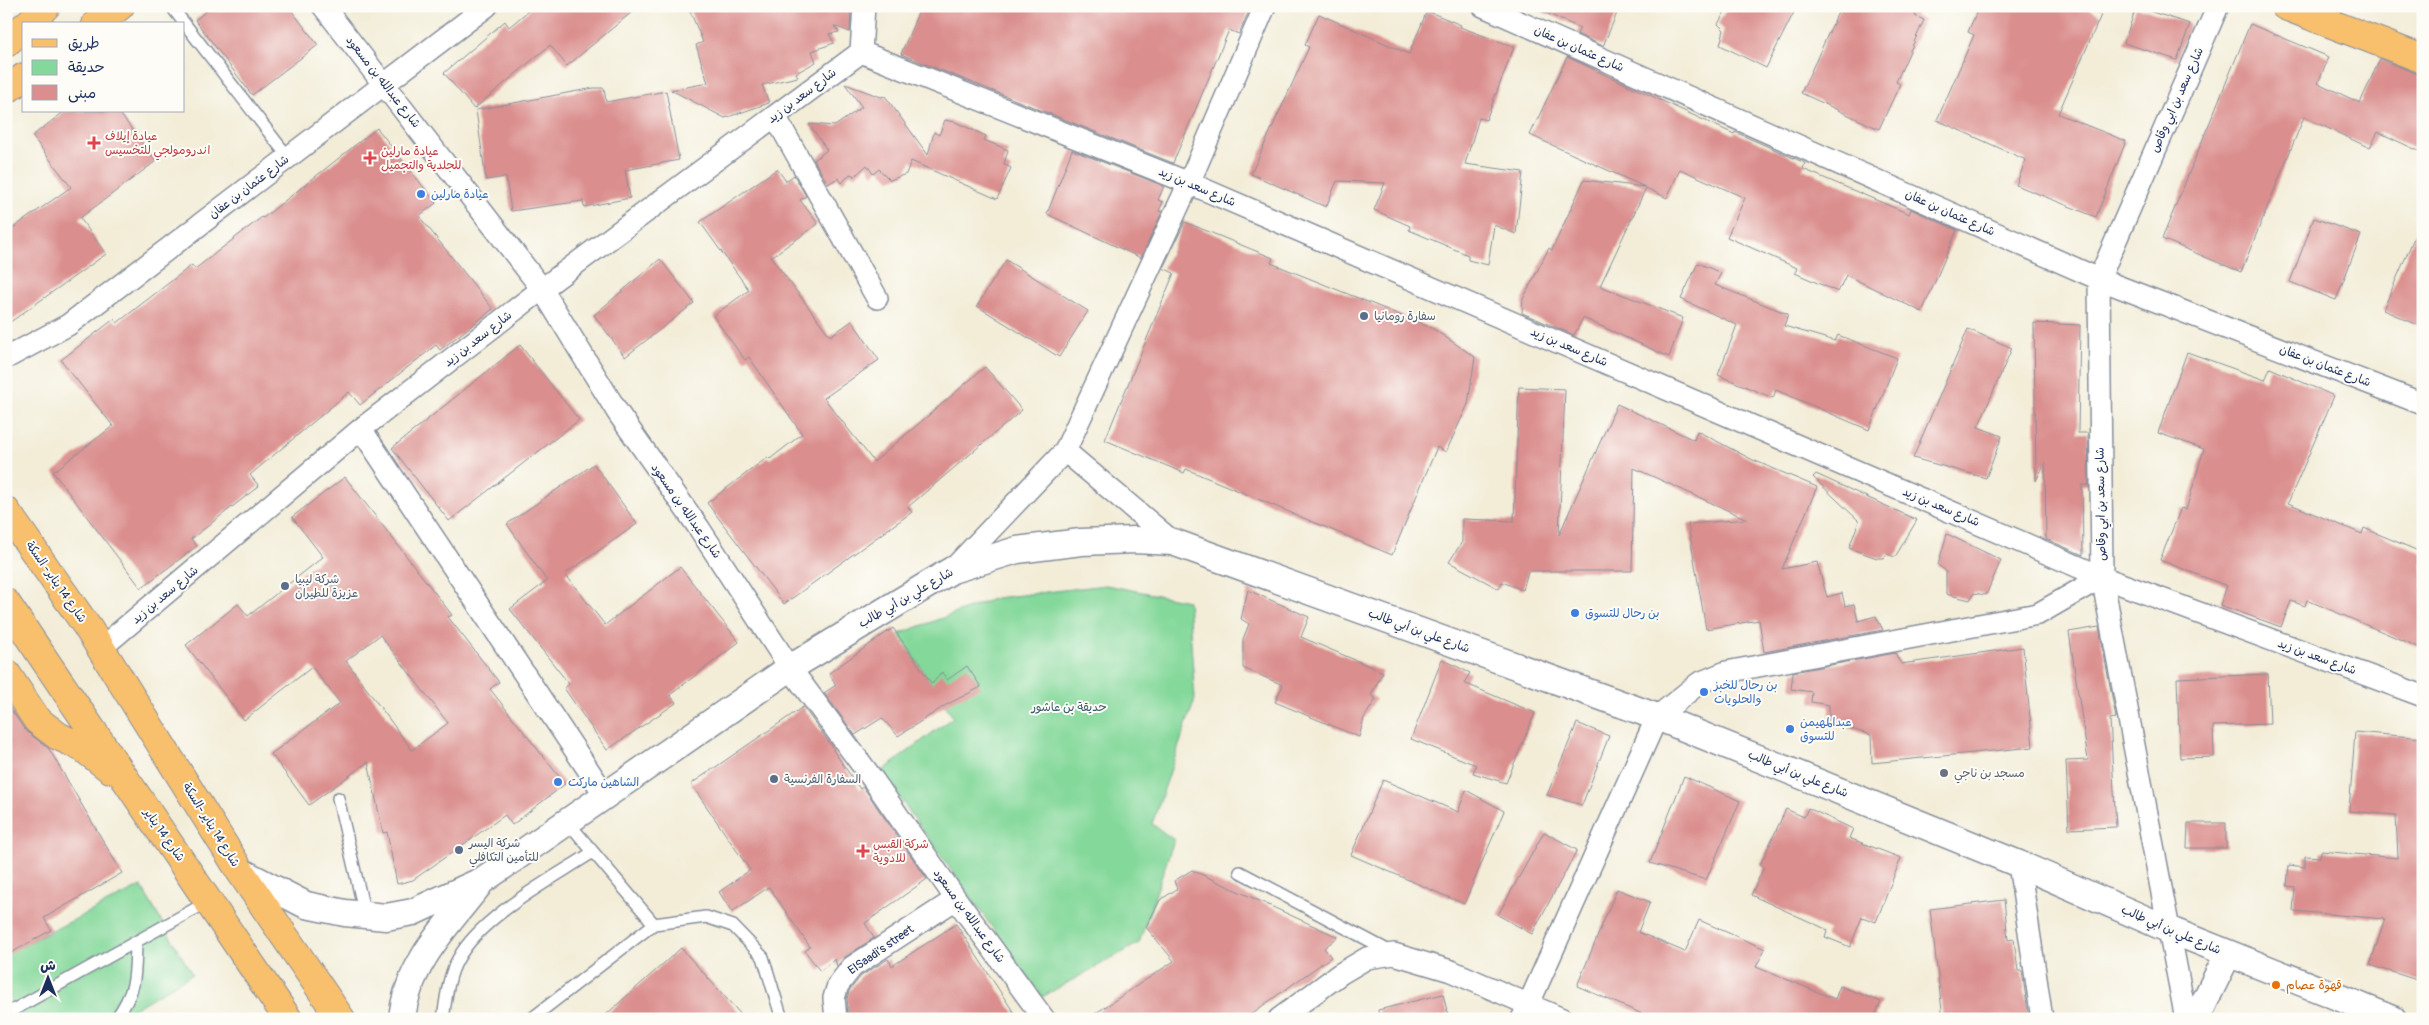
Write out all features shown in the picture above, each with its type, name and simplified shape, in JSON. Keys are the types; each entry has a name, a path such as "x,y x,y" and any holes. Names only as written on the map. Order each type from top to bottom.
{"main road":[{"path":"30,22 46,6"},
{"path":"39,22 59,6"},
{"path":"99,22 120,6"},
{"path":"2285,6 2423,59"},
{"path":"6,44 22,29"},
{"path":"6,44 22,33"},
{"path":"6,90 22,78"},
{"name":"شارع 14 يناير- السكة","path":"6,511 95,638"},
{"name":"شارع 14 يناير","path":"6,603 288,1019"},
{"name":"شارع 14 يناير -السكة","path":"95,638 240,871 340,1019"},
{"path":"6,673 37,720 58,736 83,748 125,780"}],"street":[{"name":"شارع عبدالله بن مسعود","path":"323,6 542,289 618,413 699,528 790,668 874,781 956,899 1044,1019"},
{"name":"شارع عثمان بن عفان","path":"6,358 68,325 487,6"},
{"path":"861,52 864,6"},
{"path":"952,570 1065,451 1189,183 1265,6"},
{"name":"شارع عثمان بن عفان","path":"1483,6 2099,279 2423,404"},
{"name":"شارع سعد بن ابي وقاص","path":"2186,1019 2102,577 2099,279 2218,6"},
{"name":"شارع سعد بن زيد","path":"95,638 542,289 861,52 1189,183 2102,577 2423,696"},
{"path":"775,116 877,298"},
{"path":"361,429 605,795"},
{"path":"1065,451 1173,542"},
{"name":"شارع علي بن أبي طالب","path":"240,871 306,905 386,917 413,912 483,880 790,668 952,570 1017,550 1072,543 1134,540 1173,542 1657,717 2019,864 2228,954 2393,1019"},
{"path":"1525,1012 1657,717 1699,683 1726,672 2038,614 2102,577"},
{"path":"2019,864 2042,1019"},
{"name":"شارع علي بن أبي طالب","path":"402,1019 409,990 418,967 434,940 483,880"},
{"name":"ElSaadi’s street","path":"836,1019 834,998 838,985 852,967 956,899"},
{"path":"1279,1019 1340,974 1367,958 1394,954 1451,971 1525,1012 1562,1019"},
{"path":"2196,1019 2228,954"}],"lane":[{"path":"170,6 183,22"},
{"path":"185,25 288,157"},
{"path":"338,798 365,915"},
{"path":"567,821 654,924"},
{"path":"443,1019 448,988 458,959 489,920 593,852"},
{"path":"1240,872 1394,954"},
{"path":"6,1014 209,901"},
{"path":"531,1019 654,924 706,917 733,926 763,957 782,1019"},
{"path":"116,1019 130,999 135,980 136,942"}],"green space":[{"name":"حديقة بن عاشور","path":"1106,585 1188,601 1195,699 1152,824 1174,840 1139,943 1042,997 881,772 953,717 899,634 996,598"},
{"path":"141,886 192,974 117,1019 6,1019 6,954"}],"building":[{"path":"213,6 288,6 318,45 252,95 195,20"},
{"path":"534,6 639,6 567,66 550,45 474,109 444,73 505,21 509,27"},
{"path":"688,6 851,6 850,32 834,26 839,32 829,34 834,43 812,51 816,62 796,73 798,77 762,85 769,103 725,118 671,90 708,83 696,45 703,42"},
{"path":"921,6 1251,6 1239,34 1229,30 1173,163 901,54"},
{"path":"1530,6 1620,6 1603,46 1577,34 1580,28"},
{"path":"1728,6 1797,6 1766,68 1720,45 1724,30 1718,24"},
{"path":"1841,6 1919,6 1915,16 1924,20 1896,82 1900,84 1879,129 1801,93"},
{"path":"1979,6 2081,6 2101,15 2058,114 2126,141 2096,217 2016,185 2026,160 1937,120 1974,35 1968,32"},
{"path":"2136,7 2190,24 2177,60 2124,43"},
{"path":"1427,11 1461,25 1460,27 1514,47 1486,120 1479,118 1465,164 1523,172 1516,234 1494,225 1488,265 1468,260 1468,255 1409,230 1410,226 1374,210 1385,183 1337,181 1326,207 1251,174 1309,47 1305,45 1319,14 1409,54"},
{"path":"2250,24 2329,57 2318,83 2360,103 2380,59 2423,76 2423,153 2378,132 2370,148 2304,117 2241,272 2162,239"},
{"path":"1567,57 1734,134 1735,132 1805,163 1803,169 1909,214 1911,209 1957,230 1922,312 1846,275 1838,292 1795,273 1797,268 1727,237 1745,198 1680,169 1667,198 1646,188 1600,286 1683,318 1669,357 1583,318 1574,335 1522,313 1523,299 1549,248 1552,250 1584,180 1645,187 1530,135"},
{"path":"845,84 881,97 885,96 928,155 934,132 939,135 945,120 955,122 986,136 984,140 1008,150 1004,164 1011,168 997,199 911,161 906,174 890,180 879,169 873,174 867,165 855,176 850,174 842,183 838,178 828,184 814,160 827,150 809,124 835,126 862,107"},
{"path":"594,88 604,88 606,102 666,91 679,160 625,170 630,198 584,207 583,201 511,211 506,177 486,180 476,110"},
{"path":"64,112 119,112 156,161 80,218 106,254 6,325 6,233 71,187 32,136"},
{"path":"377,128 436,203 419,216 493,309 440,350 436,345 360,405 349,392 250,475 259,486 191,539 197,546 141,588 53,472 113,426 61,360 114,319 117,323 192,265 195,269"},
{"path":"1072,150 1164,186 1158,200 1163,202 1159,211 1162,212 1141,258 1047,214"},
{"path":"777,169 786,181 794,175 806,196 800,200 818,224 771,257 830,336 852,321 879,360 824,398 874,462 985,367 1022,410 908,507 912,512 784,604 707,503 802,434 749,357 745,360 713,316 749,290 700,222"},
{"path":"2423,217 2423,327 2383,310"},
{"path":"2314,218 2361,235 2336,300 2290,282"},
{"path":"1185,222 1273,258 1271,263 1432,328 1475,357 1468,404 1446,452 1437,447 1392,555 1186,469 1184,473 1105,440 1174,273 1163,268"},
{"path":"660,259 694,303 625,357 594,315"},
{"path":"1006,260 1088,311 1059,357 977,306"},
{"path":"1698,263 1721,273 1715,285 1788,314 1784,326 1835,341 1838,335 1897,358 1869,430 1776,390 1773,398 1718,375 1737,325 1681,299"},
{"path":"2034,323 2080,325 2078,433 2088,433 2089,485 2082,485 2083,555 2046,539 2045,462 2036,481"},
{"path":"1968,329 2012,348 1978,427 2002,436 1986,478 1913,458"},
{"path":"520,345 579,420 449,521 392,448"},
{"path":"2187,352 2265,380 2270,368 2334,396 2288,503 2362,534 2364,528 2423,553 2423,649 2307,600 2305,606 2291,601 2281,627 2220,605 2227,586 2160,560 2181,508 2186,510 2204,449 2158,433"},
{"path":"1519,387 1565,389 1559,535 1617,404 1694,440 1697,431 1753,460 1817,487 1782,569 1817,562 1827,597 1842,593 1845,606 1854,604 1858,621 1876,616 1883,630 1764,652 1759,620 1706,629 1688,524 1747,519 1634,468 1632,571 1528,571 1523,590 1502,582 1499,589 1449,562 1462,542 1462,519 1514,521"},
{"path":"594,464 637,524 565,574 605,625 680,567 739,642 670,695 676,703 607,750 564,688 569,684 510,609 547,581 507,524"},
{"path":"1816,474 1917,520 1895,557 1887,554 1884,558 1877,558 1849,548 1859,521 1813,477"},
{"path":"345,477 452,615 448,617 499,682 490,689 565,784 512,825 505,815 413,880 397,884 387,832 383,833 368,762 309,805 271,754 340,703 312,667 244,720 186,645 238,604 248,616 323,557 292,517","holes":["380,635 448,723 412,750 346,661"]},
{"path":"1947,534 2001,560 1986,595 1974,593 1970,600 1946,594 1946,571 1938,565"},
{"path":"1248,590 1309,617 1301,637 1383,672 1371,695 1376,699 1364,718 1359,737 1275,702 1283,685 1243,668 1243,639 1249,624 1241,619"},
{"path":"2099,627 2116,718 2110,719 2116,827 2069,829 2066,761 2088,760 2069,632"},
{"path":"893,628 932,684 942,672 947,680 967,666 981,687 946,705 898,736 882,718 855,735 824,693 836,685 829,673"},
{"path":"2023,647 2033,747 1872,763 1871,735 1829,722 1829,705 1811,702 1812,692 1791,689 1793,672 1895,653 1901,664"},
{"path":"1442,659 1470,673 1464,683 1535,713 1506,783 1473,773 1476,765 1411,739"},
{"path":"2268,674 2270,724 2213,726 2214,757 2180,758 2177,678"},
{"path":"6,702 24,729 49,749 122,873 44,918 51,930 6,956"},
{"path":"803,707 860,789 863,787 927,879 865,923 874,938 845,957 837,966 835,959 820,971 805,951 810,947 769,887 732,912 719,892 750,870 691,784"},
{"path":"1577,723 1609,736 1582,805 1547,795"},
{"path":"2355,732 2423,738 2423,982 2370,965 2385,919 2293,911 2295,887 2287,886 2289,865 2305,867 2305,856 2320,857 2321,851 2398,858 2396,815 2349,811"},
{"path":"1684,776 1740,801 1706,880 1650,863"},
{"path":"1383,780 1458,812 1466,790 1504,811 1464,904 1351,855"},
{"path":"1808,808 1853,829 1849,838 1901,858 1876,922 1862,917 1850,947 1825,937 1828,930 1751,895 1764,867 1760,865 1786,809 1804,817"},
{"path":"2188,823 2226,823 2226,848 2187,848"},
{"path":"1544,832 1577,850 1532,934 1498,915"},
{"path":"1192,870 1338,937 1324,948 1331,957 1244,1019 1087,1019 1174,961 1146,927 1160,900 1177,889 1174,881"},
{"path":"1617,889 1650,902 1638,932 1685,952 1699,920 1765,949 1756,967 1835,999 1840,986 1881,1002 1875,1016 1880,1019 1654,1019 1577,986"},
{"path":"2004,900 2008,940 2014,939 2018,971 2022,971 2029,1019 1943,1019 1930,909"},
{"path":"956,924 1018,1019 849,1019 847,999 849,991 861,976 888,959 892,966"},
{"path":"681,948 745,1019 601,1019"},
{"path":"1443,994 1449,1019 1379,1019 1378,1010"}],"place":[{"name":"عيادة إيلاف اندرومولجي للتخسيس","path":"94,143"},
{"name":"عيادة مارلين للجلدية والتجميل","path":"370,158"},
{"name":"عيادة مارلين","path":"421,194"},
{"name":"سفارة رومانيا","path":"1364,316"},
{"name":"شركة ليبيا عزيزة للطيران","path":"285,586"},
{"name":"بن رحال للتسوق","path":"1575,613"},
{"name":"بن رحال للخبز والحلويات","path":"1704,692"},
{"name":"عبدالمهيمن للتسوق","path":"1790,729"},
{"name":"مسجد بن ناجي","path":"1944,773"},
{"name":"السفارة الفرنسية","path":"774,779"},
{"name":"الشاهين ماركت","path":"558,782"},
{"name":"شركة اليسر للتأمين التكافلي","path":"459,850"},
{"name":"شركة القبس للادوية","path":"863,851"},
{"name":"قهوة عصام","path":"2276,985"}]}
